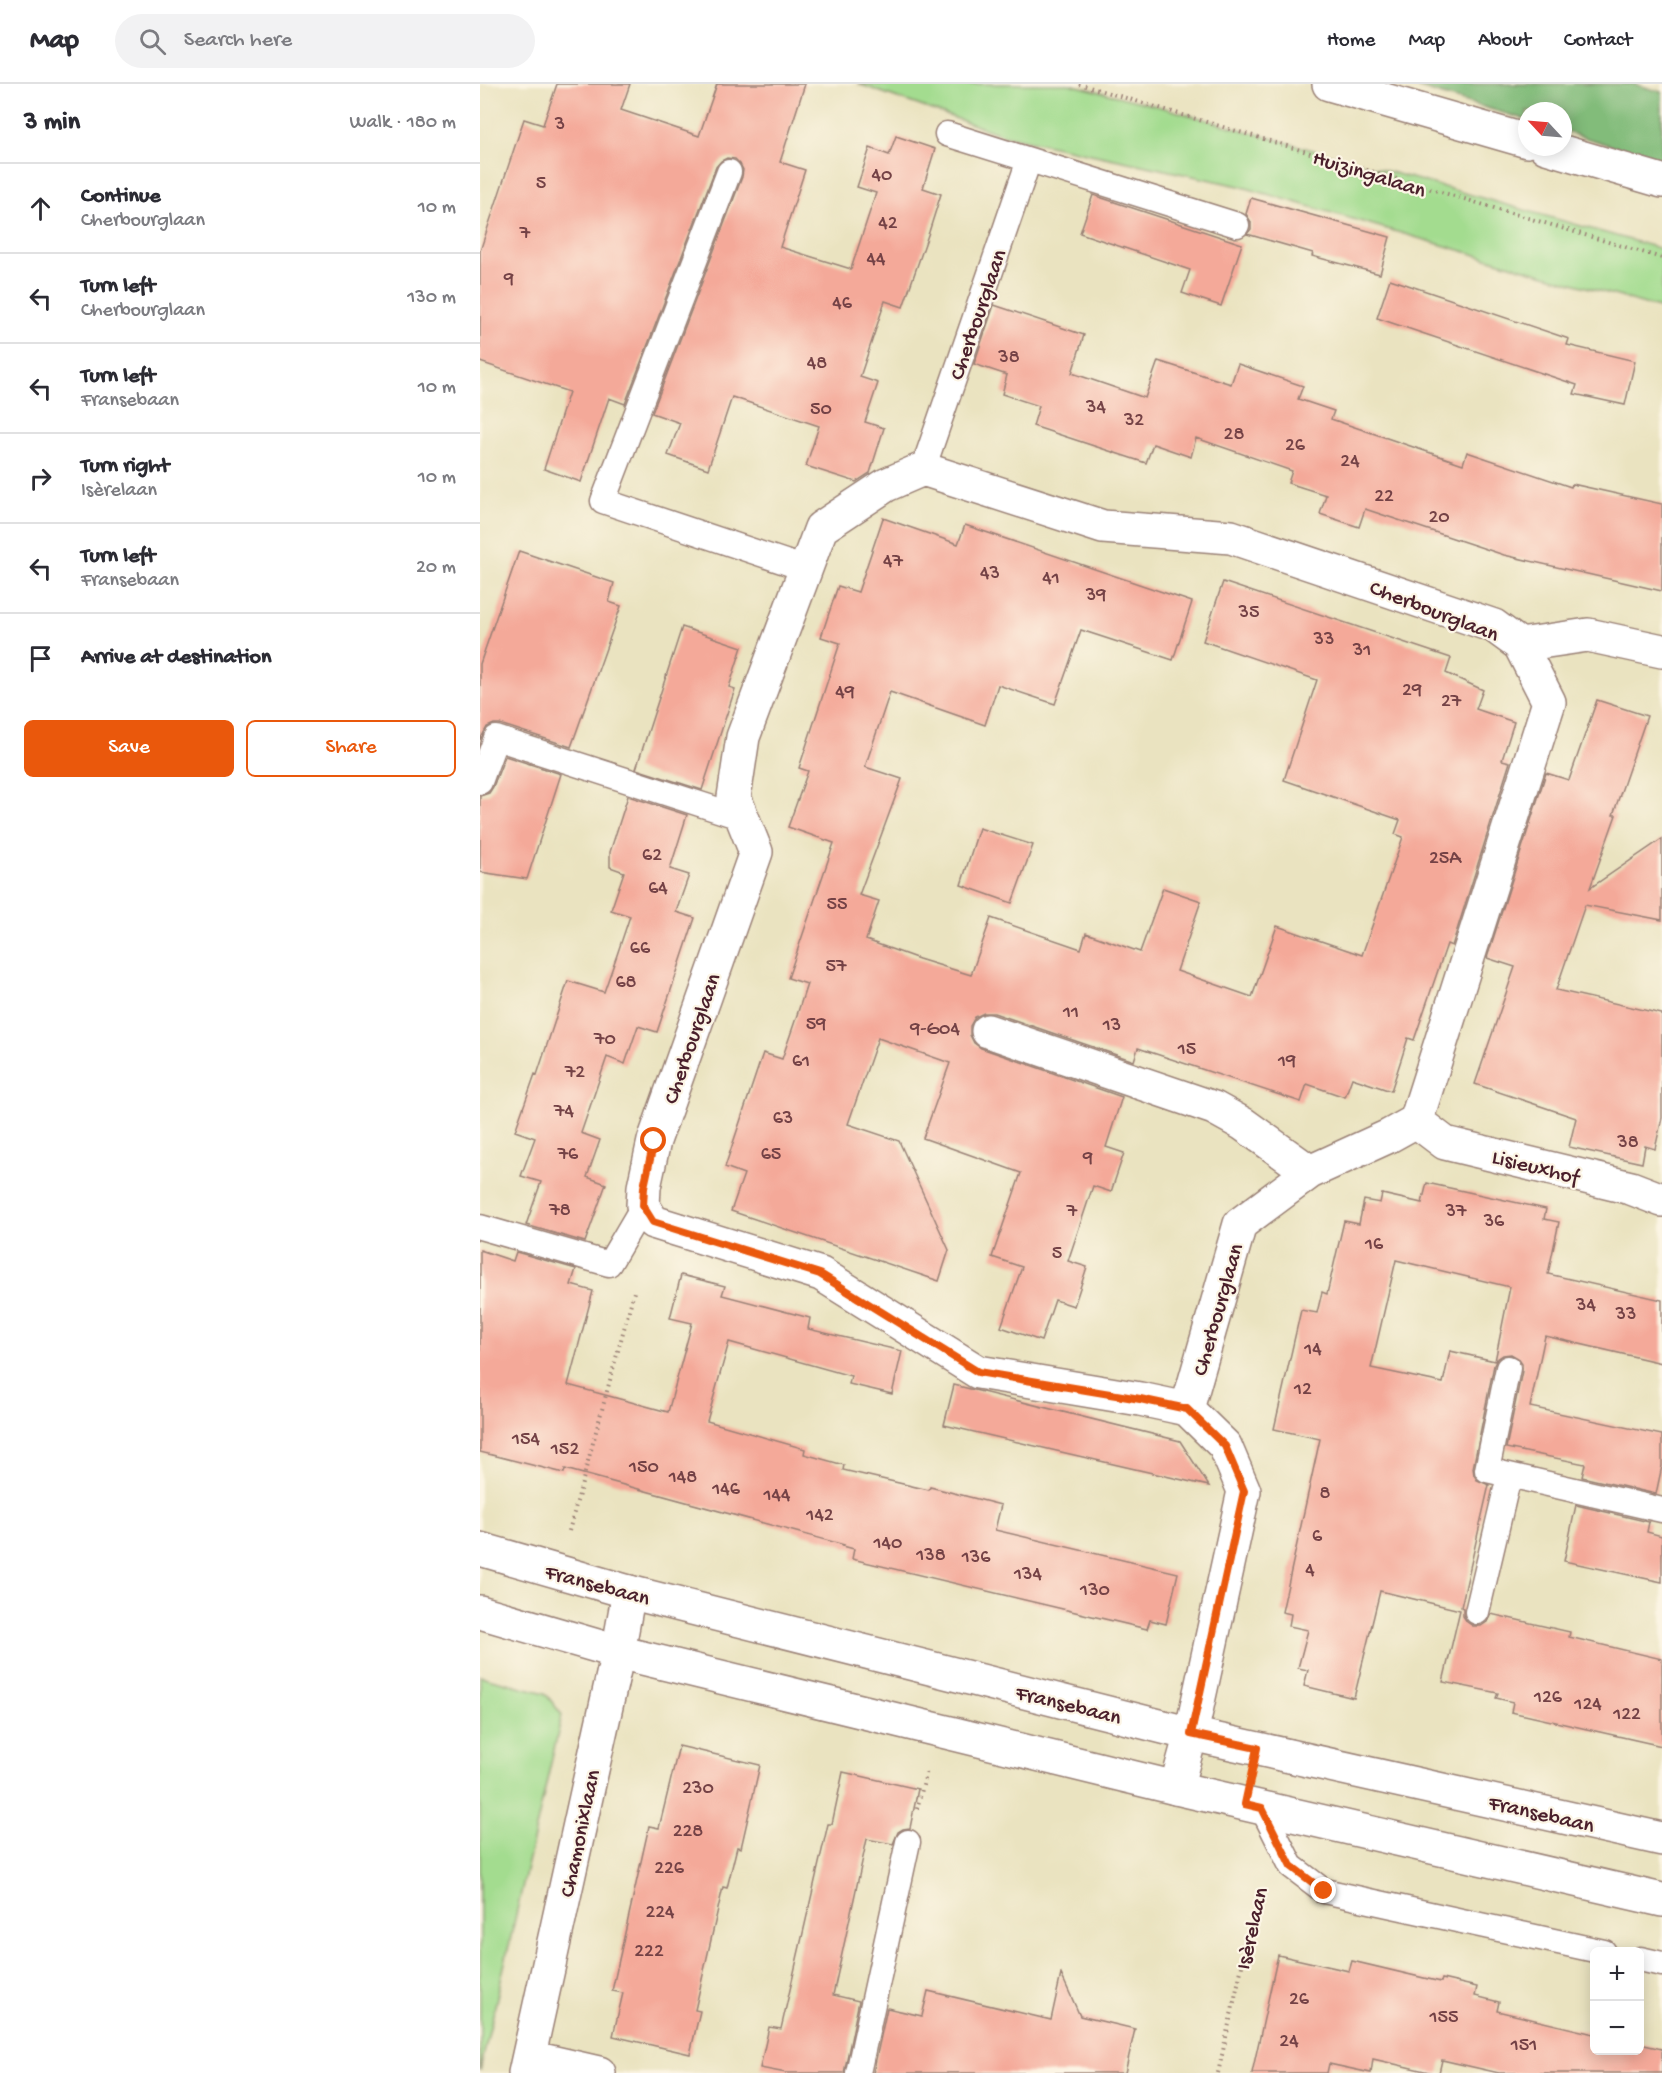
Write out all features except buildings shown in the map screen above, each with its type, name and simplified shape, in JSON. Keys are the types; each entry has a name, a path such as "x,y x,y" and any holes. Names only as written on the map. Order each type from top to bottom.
{"street":[{"path":"1329,84 1518,138"},
{"path":"1572,155 1662,181"},
{"name":"Cherbourglaan","path":"643,1206 644,1187 654,1141 756,852 734,797 742,737 821,528 886,484 922,469 1102,527 1230,537 1494,626 1520,645 1549,702 1416,1121 1389,1136 1310,1172 1240,1224 1187,1409"},
{"path":"1520,645 1588,634 1662,651"},
{"path":"988,1031 1214,1108 1243,1124 1310,1172"},
{"name":"Lisieuxhof","path":"1416,1121 1445,1143 1630,1188 1662,1200"},
{"path":"643,1206 653,1222 820,1274 978,1372 1187,1409 1225,1446 1244,1491 1191,1734 1176,1788"},
{"name":"Fransebaan","path":"480,1549 629,1592 1191,1734 1662,1839"},
{"name":"Chamonixlaan","path":"527,2065 618,1652 629,1592"},
{"path":"480,1612 618,1652 937,1730 1176,1788 1662,1900"},
{"path":"527,2065 599,2073"}],"lane":[{"path":"947,134 1237,225"},
{"name":"Cherbourglaan","path":"922,469 1029,160"},
{"path":"729,172 603,501 806,569"},
{"path":"480,782 496,738 743,818"},
{"path":"480,1227 609,1264 643,1206"},
{"path":"1508,1368 1487,1470 1662,1510"},
{"path":"1477,1612 1509,1476"},
{"path":"1262,1808 1291,1866 1324,1891 1590,1949"},
{"path":"858,2073 908,1842"},
{"path":"1644,1960 1662,1964"}],"path":[{"name":"Huizingalaan","path":"1079,84 1662,258"},
{"path":"557,1572 634,1290"},
{"path":"908,1842 937,1730"},
{"name":"Isèrelaan","path":"1218,2073 1262,1876"}],"green space":[{"path":"858,84 1069,84 1161,107 1662,249 1662,309 1239,186 1003,135"},
{"path":"1406,84 1634,84 1662,92 1662,161 1572,134 1572,102 1518,102 1518,117"},
{"path":"480,1676 545,1693 562,1715 480,2071"}],"route":[{"path":"654,1141 644,1187 643,1206 653,1222 820,1274 978,1372 1187,1409 1225,1446 1244,1491 1191,1734 1257,1748 1245,1804 1262,1808 1291,1866 1324,1891"}]}
